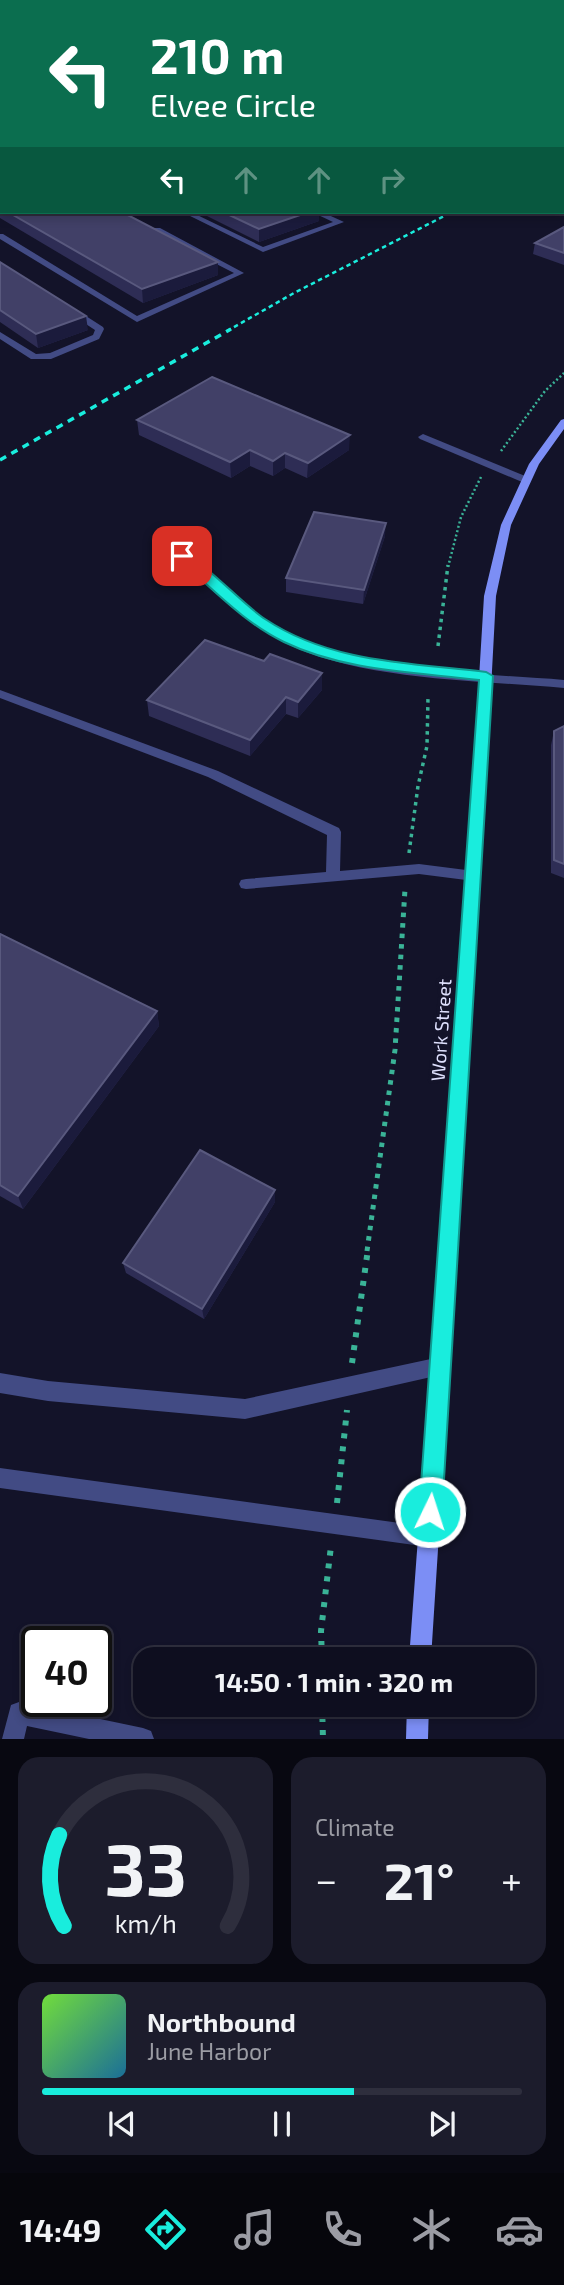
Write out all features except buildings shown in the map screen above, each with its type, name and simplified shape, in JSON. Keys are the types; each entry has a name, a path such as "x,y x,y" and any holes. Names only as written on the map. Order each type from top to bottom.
{"street":[{"path":"191,214 263,250 340,222 321,214"},
{"path":"0,236 138,319 240,273 145,224"},
{"path":"0,335 34,357 51,356 96,337 100,329 67,308"},
{"name":"Work Street","path":"421,1647 474,876 490,596 506,526 534,464 564,422"},
{"path":"423,437 526,480"},
{"path":"168,545 258,621 287,639 326,654 372,663 564,684"},
{"path":"0,694 213,774 334,832 333,876"},
{"path":"246,884 419,869 474,876"},
{"path":"0,1383 48,1391 245,1409 440,1366"},
{"path":"0,1478 429,1537"},
{"path":"13,1739 19,1713 142,1739"},
{"path":"418,1717 418,1739"}],"path":[{"path":"438,646 444,572 469,499 490,465 545,391 564,373"},
{"path":"322,1647 321,1631 365,1253 395,1050 407,870 418,786 427,746 428,698"},
{"path":"322,1717 323,1739"}],"railway":[{"path":"227,331 294,293 448,214"},
{"path":"0,460 231,329"}],"route":[{"path":"182,556 258,621 287,639 326,654 372,663 486,676 430,1512"}]}
